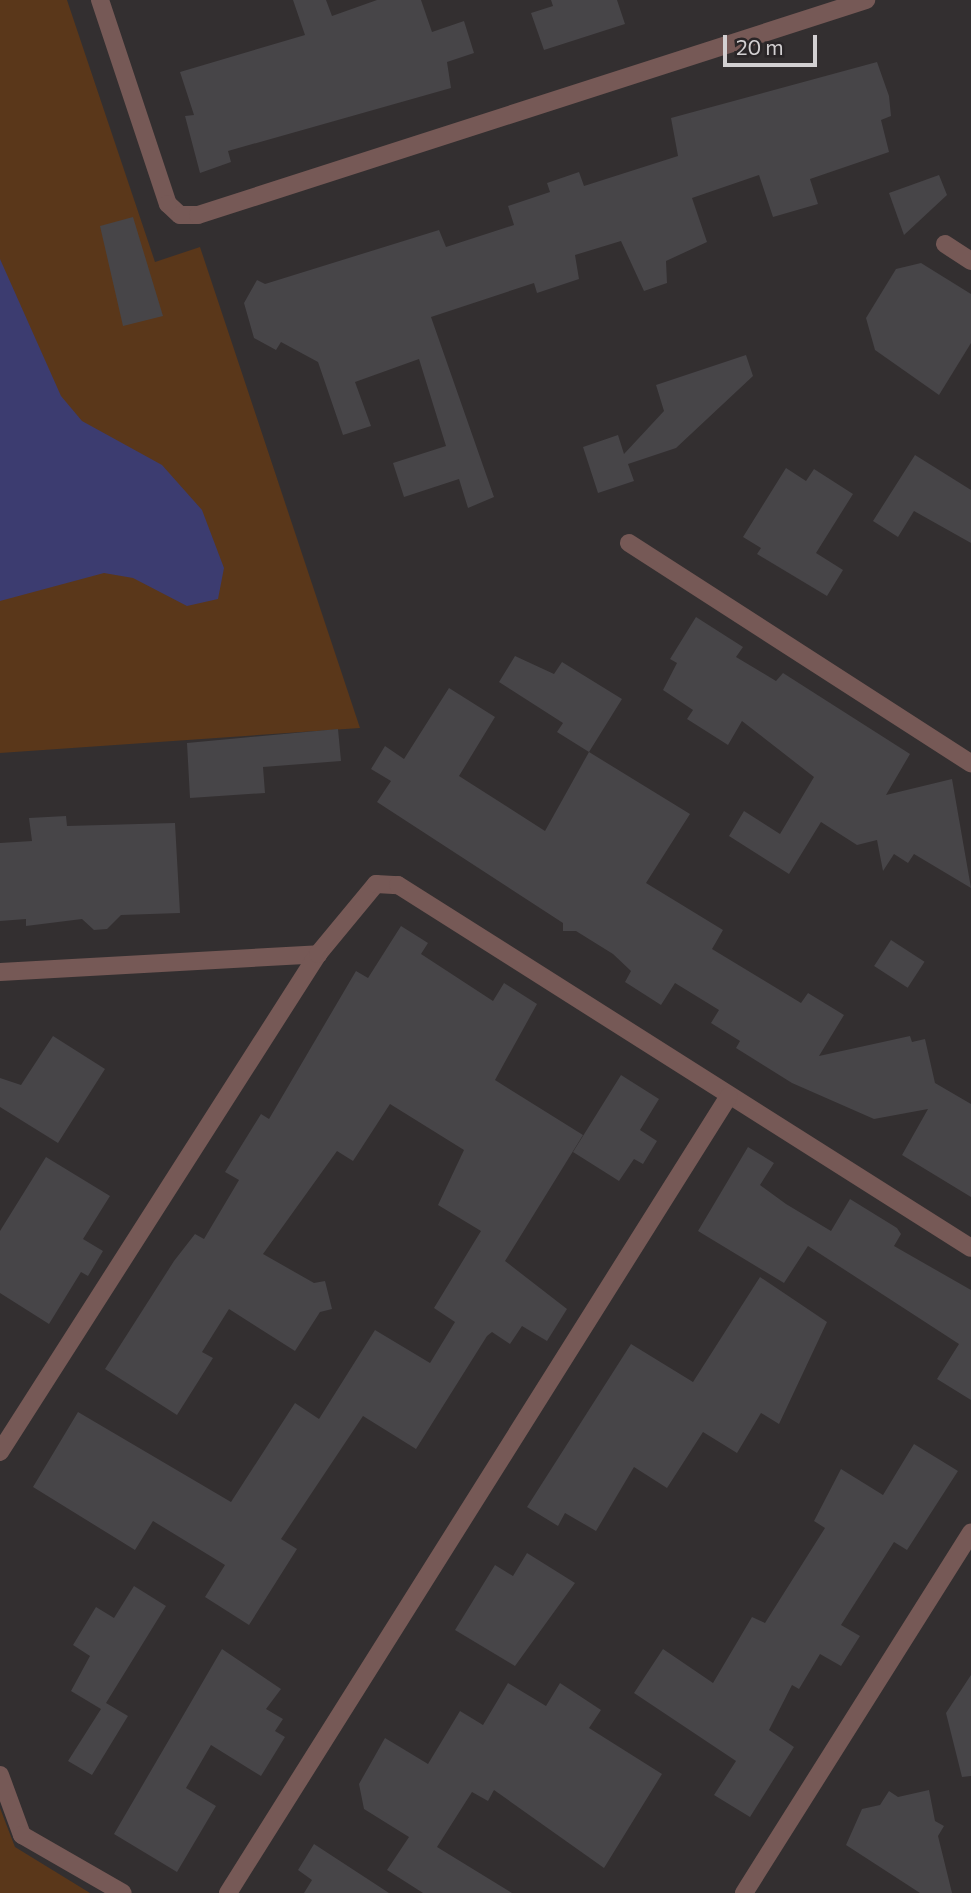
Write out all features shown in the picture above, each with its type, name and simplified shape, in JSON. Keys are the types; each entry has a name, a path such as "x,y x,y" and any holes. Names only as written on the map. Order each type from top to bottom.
{"street":[{"path":"100,0 168,204 180,215 198,215 866,0"},
{"path":"945,244 971,261"},
{"path":"629,543 971,763"},
{"path":"0,1452 318,954 376,884 398,885 971,1248"},
{"path":"0,972 318,954"},
{"path":"228,1893 729,1096"},
{"path":"744,1893 971,1533"},
{"path":"0,1775 22,1835 123,1893"}],"shaded area":[{"path":"0,0 67,0 155,262 200,247 360,728 0,753"},
{"path":"0,259 61,396 82,421 162,465 202,510 224,568 218,599 187,606 133,578 104,573 0,601"},
{"path":"0,1808 15,1847 90,1893 0,1893"}],"building":[{"path":"293,0 326,0 332,16 377,0 421,0 432,32 464,21 474,53 447,62 451,88 228,151 231,162 200,173 185,116 194,115 180,72 305,35"},
{"path":"551,0 617,0 625,24 544,50 531,13 553,6"},
{"path":"877,62 889,96 891,116 881,120 889,152 810,179 818,204 773,217 759,175 692,198 707,242 666,261 667,283 644,291 621,241 575,255 579,279 537,293 534,283 431,317 494,497 468,508 459,479 404,497 393,463 446,446 419,359 355,382 371,426 343,435 318,362 281,342 276,350 254,338 244,303 257,280 265,284 439,230 446,247 514,225 508,206 550,192 547,183 579,172 584,186 678,156 671,118"},
{"path":"939,175 947,195 904,235 889,193"},
{"path":"133,217 163,316 123,326 100,226"},
{"path":"921,263 971,294 971,343 939,395 875,350 866,318 896,269"},
{"path":"746,355 753,376 676,448 628,464 634,481 598,493 583,447 618,435 624,454 664,411 656,385"},
{"path":"915,455 971,490 971,543 914,511 898,537 873,521"},
{"path":"786,468 806,481 814,469 853,494 816,553 843,570 827,596 757,554 761,548 743,537"},
{"path":"696,617 743,647 736,657 776,681 783,673 910,754 886,795 952,779 971,888 914,854 908,863 894,854 883,871 877,840 857,845 821,822 789,874 729,836 744,811 780,834 814,777 742,721 728,745 687,719 693,710 663,690 677,663 670,659"},
{"path":"515,656 554,674 562,662 622,699 589,752 557,732 563,723 499,682"},
{"path":"449,688 495,717 459,776 545,831 589,752 690,814 646,883 723,930 712,949 801,1003 808,993 844,1015 819,1056 910,1036 912,1042 925,1039 935,1083 971,1104 971,1197 902,1155 928,1109 874,1119 792,1083 736,1048 740,1041 711,1023 719,1010 675,983 661,1005 625,982 631,971 613,954 576,931 563,931 563,923 377,802 391,781 371,769 385,746 404,759"},
{"path":"338,729 341,761 263,767 265,793 190,798 187,743"},
{"path":"66,816 67,826 175,823 180,913 121,915 107,929 94,930 82,919 26,926 26,919 0,921 0,843 32,841 29,818"},
{"path":"401,926 428,943 421,954 493,1001 504,983 537,1004 495,1080 583,1135 505,1261 567,1309 547,1341 522,1326 510,1344 492,1332 487,1336 416,1449 363,1416 281,1539 297,1549 249,1625 205,1597 225,1565 153,1521 135,1550 33,1487 78,1412 231,1502 295,1403 319,1419 375,1330 430,1363 455,1322 434,1308 481,1231 438,1205 464,1150 390,1104 353,1161 337,1151 263,1254 314,1283 325,1281 332,1309 320,1312 295,1351 229,1309 202,1352 213,1358 177,1415 105,1369 174,1261 195,1234 204,1239 239,1180 225,1172 261,1114 269,1119 356,971 368,978"},
{"path":"891,940 925,962 908,988 874,966"},
{"path":"53,1036 105,1069 58,1143 0,1107 0,1078 21,1085"},
{"path":"621,1075 659,1099 640,1130 657,1141 643,1164 634,1159 619,1181 573,1152"},
{"path":"748,1147 774,1163 760,1185 786,1204 831,1231 850,1199 897,1228 901,1234 894,1246 971,1290 971,1400 937,1379 959,1344 808,1246 784,1283 698,1231"},
{"path":"46,1157 110,1196 83,1239 103,1251 88,1276 81,1272 49,1324 0,1293 0,1231"},
{"path":"760,1277 827,1322 779,1424 761,1413 737,1453 703,1432 667,1488 634,1467 596,1531 565,1513 558,1526 527,1507 631,1344 693,1382"},
{"path":"914,1444 958,1471 907,1550 894,1542 841,1625 860,1636 841,1666 820,1654 799,1689 792,1685 769,1730 794,1747 750,1817 714,1795 736,1761 634,1693 663,1649 713,1683 752,1617 765,1623 825,1528 814,1521 841,1469 883,1495"},
{"path":"527,1553 575,1583 515,1666 455,1630 495,1565 513,1576"},
{"path":"134,1586 166,1606 106,1703 128,1716 92,1775 68,1761 101,1709 71,1691 90,1656 73,1645 96,1607 114,1618"},
{"path":"222,1649 281,1689 266,1709 283,1719 275,1731 285,1737 261,1776 211,1745 186,1788 216,1806 177,1872 114,1834"},
{"path":"971,1675 971,1776 962,1777 946,1713"},
{"path":"508,1683 546,1706 560,1683 601,1710 589,1728 662,1774 604,1868 494,1790 488,1801 472,1792 437,1847 512,1893 423,1893 387,1870 409,1837 364,1809 359,1784 385,1738 428,1764 460,1711 483,1725"},
{"path":"929,1790 935,1821 944,1826 938,1836 952,1893 920,1893 846,1845 862,1809 880,1805 889,1791 898,1797"},
{"path":"314,1844 389,1893 304,1893 312,1880 298,1870"}]}
